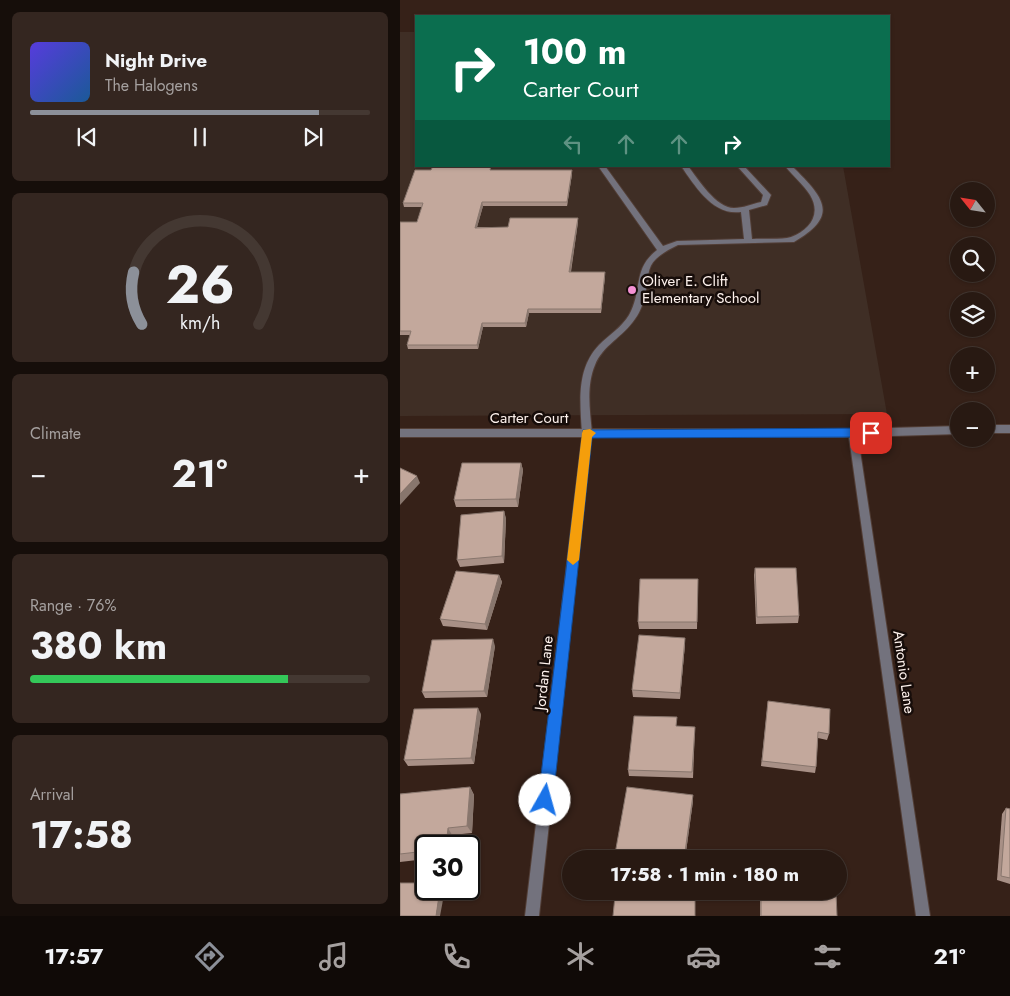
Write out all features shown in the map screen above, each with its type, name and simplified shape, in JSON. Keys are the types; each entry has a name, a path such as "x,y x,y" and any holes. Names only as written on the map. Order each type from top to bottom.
{"street":[{"path":"602,167 661,249 677,243 791,240 806,233 817,222 818,199 811,189 789,167"},
{"path":"685,167 718,205 729,210 745,209 764,203 767,195 741,167"},
{"path":"745,209 748,241"},
{"name":"Jordan Lane","path":"532,916 587,433 586,382 590,364 632,318 640,302 645,268 649,258 661,249"},
{"path":"995,429 1010,429"},
{"name":"Carter Court","path":"400,434 853,433 950,430"},
{"name":"Antonio Lane","path":"853,433 922,916"}],"shaded area":[{"name":"Oliver E. Clift Elementary School","path":"400,32 415,32 415,167 843,167 887,414 400,416"}],"building":[{"name":"Oliver E. Clift Elementary School","path":"432,167 491,167 490,170 572,170 567,202 482,202 475,228 508,227 510,218 578,218 569,272 605,272 601,309 528,309 525,323 482,323 477,345 407,345 411,331 400,331 400,222 417,222 423,203 403,203 415,170 431,170"},
{"path":"462,463 521,463 516,499 454,500"},
{"path":"400,468 417,476 400,494"},
{"path":"504,511 502,556 457,560 461,515"},
{"path":"755,568 796,568 799,616 757,617"},
{"path":"456,571 499,575 485,624 440,619"},
{"path":"640,579 698,579 697,622 638,622"},
{"path":"639,635 685,638 680,693 632,690"},
{"path":"493,639 484,691 422,692 432,640"},
{"path":"768,701 830,709 829,734 818,732 816,767 762,761"},
{"path":"478,708 471,758 404,760 414,709"},
{"path":"634,716 677,717 676,726 695,727 692,772 628,770"},
{"path":"470,787 467,826 448,828 447,835 415,835 415,852 400,854 400,794"},
{"path":"627,787 693,795 685,850 616,850"},
{"path":"1006,808 1010,809 1010,878 1001,876"},
{"path":"400,883 415,883 415,900 438,900 436,916 400,916"},
{"path":"615,900 695,900 695,916 613,916"},
{"path":"761,900 836,900 837,916 761,916"}],"slow traffic":[{"path":"573,560 587,433 590,433"}],"place":[{"name":"Oliver E. Clift Elementary School","path":"632,290"}],"route":[{"path":"545,800 587,433 871,433"}]}
